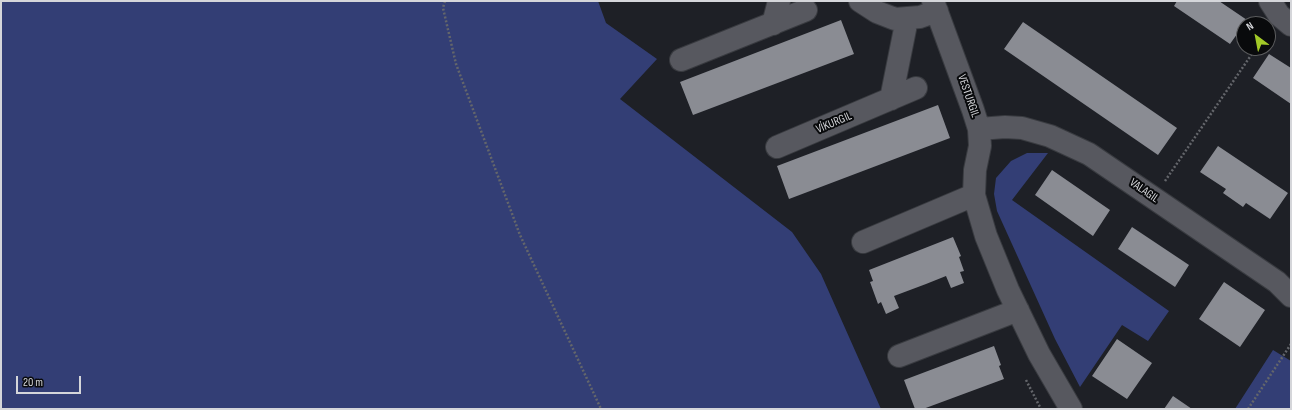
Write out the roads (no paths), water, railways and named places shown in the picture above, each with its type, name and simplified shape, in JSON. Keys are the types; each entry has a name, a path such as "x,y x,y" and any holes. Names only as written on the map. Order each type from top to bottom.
{"street":[{"path":"773,24 779,1"},
{"path":"860,1 877,12 895,19 920,17 935,6"},
{"path":"1270,1 1279,15 1291,25"},
{"name":"VESTURGIL","path":"935,6 979,129 980,146 975,170 974,195 986,236 1018,310 1064,407"},
{"path":"681,60 806,10"},
{"path":"891,99 907,18"},
{"name":"VÍKURGIL","path":"777,147 916,88"},
{"name":"VALAGIL","path":"979,129 1005,127 1022,128 1050,136 1089,154 1277,282 1291,296"},
{"path":"863,242 974,195"},
{"path":"899,356 1018,310"}]}
